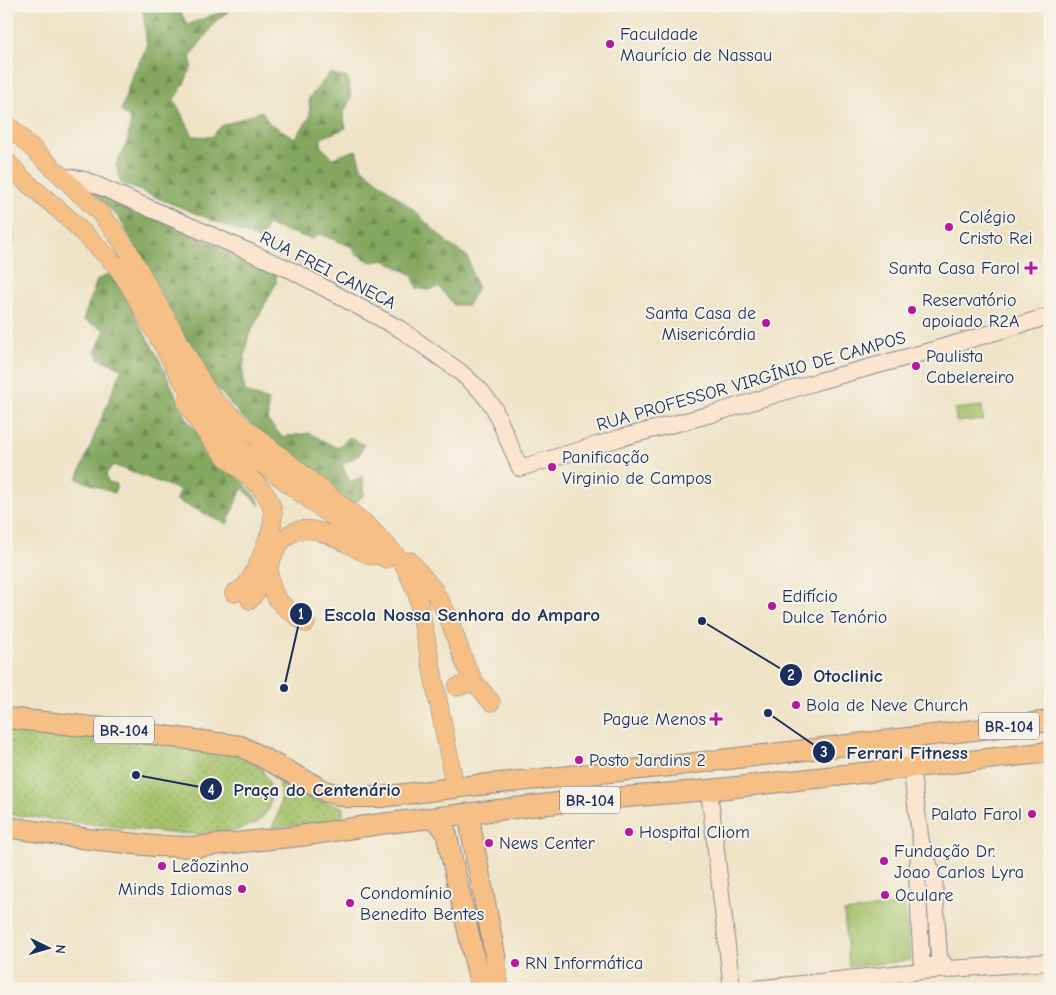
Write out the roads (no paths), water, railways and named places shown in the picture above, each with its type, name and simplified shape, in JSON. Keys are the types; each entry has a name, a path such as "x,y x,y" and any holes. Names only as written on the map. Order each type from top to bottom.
{"highway":[{"name":"BR-104","path":"6,718 241,746 326,792 347,796 382,797 413,792 670,766 1050,721"},
{"name":"BR-104","path":"6,827 155,846 196,847 300,836 380,824 566,802 709,790 1050,752"},
{"path":"471,814 471,830 495,955 497,989"},
{"path":"435,818 446,832 478,975 486,989"}],"main road":[{"path":"6,123 97,210 124,244 214,400 244,427 404,554 433,588 447,614 470,674 491,702"},
{"path":"6,160 33,179 63,178"},
{"path":"6,160 25,181 67,217 115,264 201,409 242,448 391,564 402,583 411,613 449,779 417,593 404,564 369,527"},
{"path":"168,355 177,385 197,422 224,455 262,490 270,502 273,523 254,574 240,590 242,597 261,585 284,538 293,532 302,530 320,531 391,564"},
{"path":"269,566 270,584 274,595 285,608 306,623"},
{"path":"457,687 467,684 470,674"},
{"path":"486,989 461,835 497,989"}],"street":[{"name":"RUA FREI CANECA","path":"63,178 70,177 85,180 293,271 400,329 459,371 480,390 494,408 520,468"},
{"name":"RUA PROFESSOR VIRGÍNIO DE CAMPOS","path":"520,468 1050,316"},
{"path":"885,741 902,753 911,767 921,842 934,878 944,964"},
{"path":"709,790 732,986 747,989"},
{"path":"921,842 917,879 923,960 922,971"},
{"path":"754,989 922,971 930,966 944,964 1050,962"}],"tunnel":[{"path":"453,777 463,827"}],"place":[{"name":"Faculdade Maurício de Nassau","path":"610,44"},
{"name":"Colégio Cristo Rei","path":"949,227"},
{"name":"Santa Casa Farol","path":"1031,268"},
{"name":"Reservatório apoiado R2A","path":"912,310"},
{"name":"Santa Casa de Misericórdia","path":"766,323"},
{"name":"Paulista Cabelereiro","path":"916,366"},
{"name":"Panificação Virginio de Campos","path":"552,467"},
{"name":"Edifício Dulce Tenório","path":"772,606"},
{"name":"Otoclinic","path":"702,621"},
{"name":"Escola Nossa Senhora do Amparo","path":"284,688"},
{"name":"Bola de Neve Church","path":"796,705"},
{"name":"Ferrari Fitness","path":"768,713"},
{"name":"Pague Menos","path":"716,719"},
{"name":"Posto Jardins 2","path":"579,760"},
{"name":"Praça do Centenário","path":"136,775"},
{"name":"Palato Farol","path":"1032,814"},
{"name":"Hospital Cliom","path":"629,832"},
{"name":"News Center","path":"489,843"},
{"name":"Fundação Dr. Joao Carlos Lyra","path":"884,861"},
{"name":"Leãozinho","path":"162,866"},
{"name":"Minds Idiomas","path":"242,889"},
{"name":"Oculare","path":"885,895"},
{"name":"Condomínio Benedito Bentes","path":"350,903"},
{"name":"RN Informática","path":"515,963"}]}
